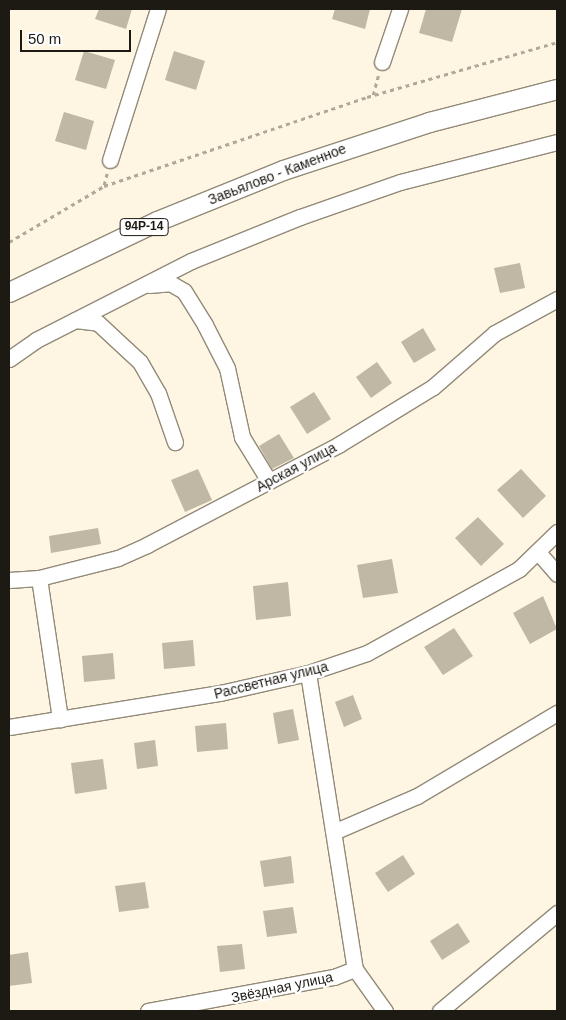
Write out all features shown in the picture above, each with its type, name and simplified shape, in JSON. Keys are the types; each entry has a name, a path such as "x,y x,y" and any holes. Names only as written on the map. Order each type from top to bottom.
{"main road":[{"name":"Завьялово - Каменное","path":"9,292 157,221 283,170 429,122 557,88"}],"street":[{"path":"110,160 158,9"},
{"path":"382,62 400,9"},
{"path":"9,359 75,320 191,261 400,182 557,142"},
{"path":"143,286 170,283 184,291 227,368 242,437 269,481"},
{"name":"Арская улица","path":"9,580 39,578 118,558 269,481 338,445 433,387 495,333 557,299"},
{"path":"75,320 98,323 140,362 158,393 175,442"},
{"name":"Рассветная улица","path":"9,727 308,673 367,653 520,569 557,532"},
{"path":"538,552 557,574"},
{"path":"39,578 60,719"},
{"path":"308,673 336,831 355,969 385,1011"},
{"path":"336,831 418,796 557,713"},
{"path":"440,1011 557,913"},
{"name":"Звёздная улица","path":"148,1011 334,977 355,969"}],"path":[{"path":"9,242 104,186 373,96 557,42"},
{"path":"373,96 382,62"}],"building":[{"path":"99,9 132,9 126,29 95,19"},
{"path":"335,9 370,9 365,29 332,19"},
{"path":"426,9 462,9 452,42 419,33"},
{"path":"84,51 115,60 106,89 75,80"},
{"path":"174,51 205,61 196,90 165,80"},
{"path":"64,112 94,121 86,150 55,141"},
{"path":"520,263 525,288 500,293 494,268"},
{"path":"423,328 436,350 414,363 401,342"},
{"path":"377,362 392,383 371,398 356,377"},
{"path":"314,392 331,419 307,434 290,407"},
{"path":"279,434 294,458 272,469 259,446"},
{"path":"198,469 212,500 185,512 171,480"},
{"path":"521,469 546,496 523,518 497,490"},
{"path":"478,517 504,544 481,566 455,538"},
{"path":"98,528 101,544 51,553 49,536"},
{"path":"392,559 398,593 363,598 357,565"},
{"path":"288,582 291,616 256,620 253,586"},
{"path":"543,596 557,629 530,644 513,613"},
{"path":"454,628 473,656 443,675 424,647"},
{"path":"193,640 195,666 164,669 162,643"},
{"path":"113,653 115,679 84,682 82,656"},
{"path":"353,695 362,719 344,727 335,702"},
{"path":"293,709 299,740 278,744 273,713"},
{"path":"226,723 228,749 197,752 195,726"},
{"path":"155,740 158,766 137,769 134,743"},
{"path":"103,759 107,789 75,794 71,763"},
{"path":"403,855 415,874 388,892 375,873"},
{"path":"291,856 294,883 264,887 260,861"},
{"path":"145,882 149,908 119,912 115,886"},
{"path":"293,907 297,933 267,937 263,911"},
{"path":"458,923 470,942 442,960 430,941"},
{"path":"242,944 245,969 220,972 217,946"},
{"path":"28,952 32,983 9,986 9,955"}]}
